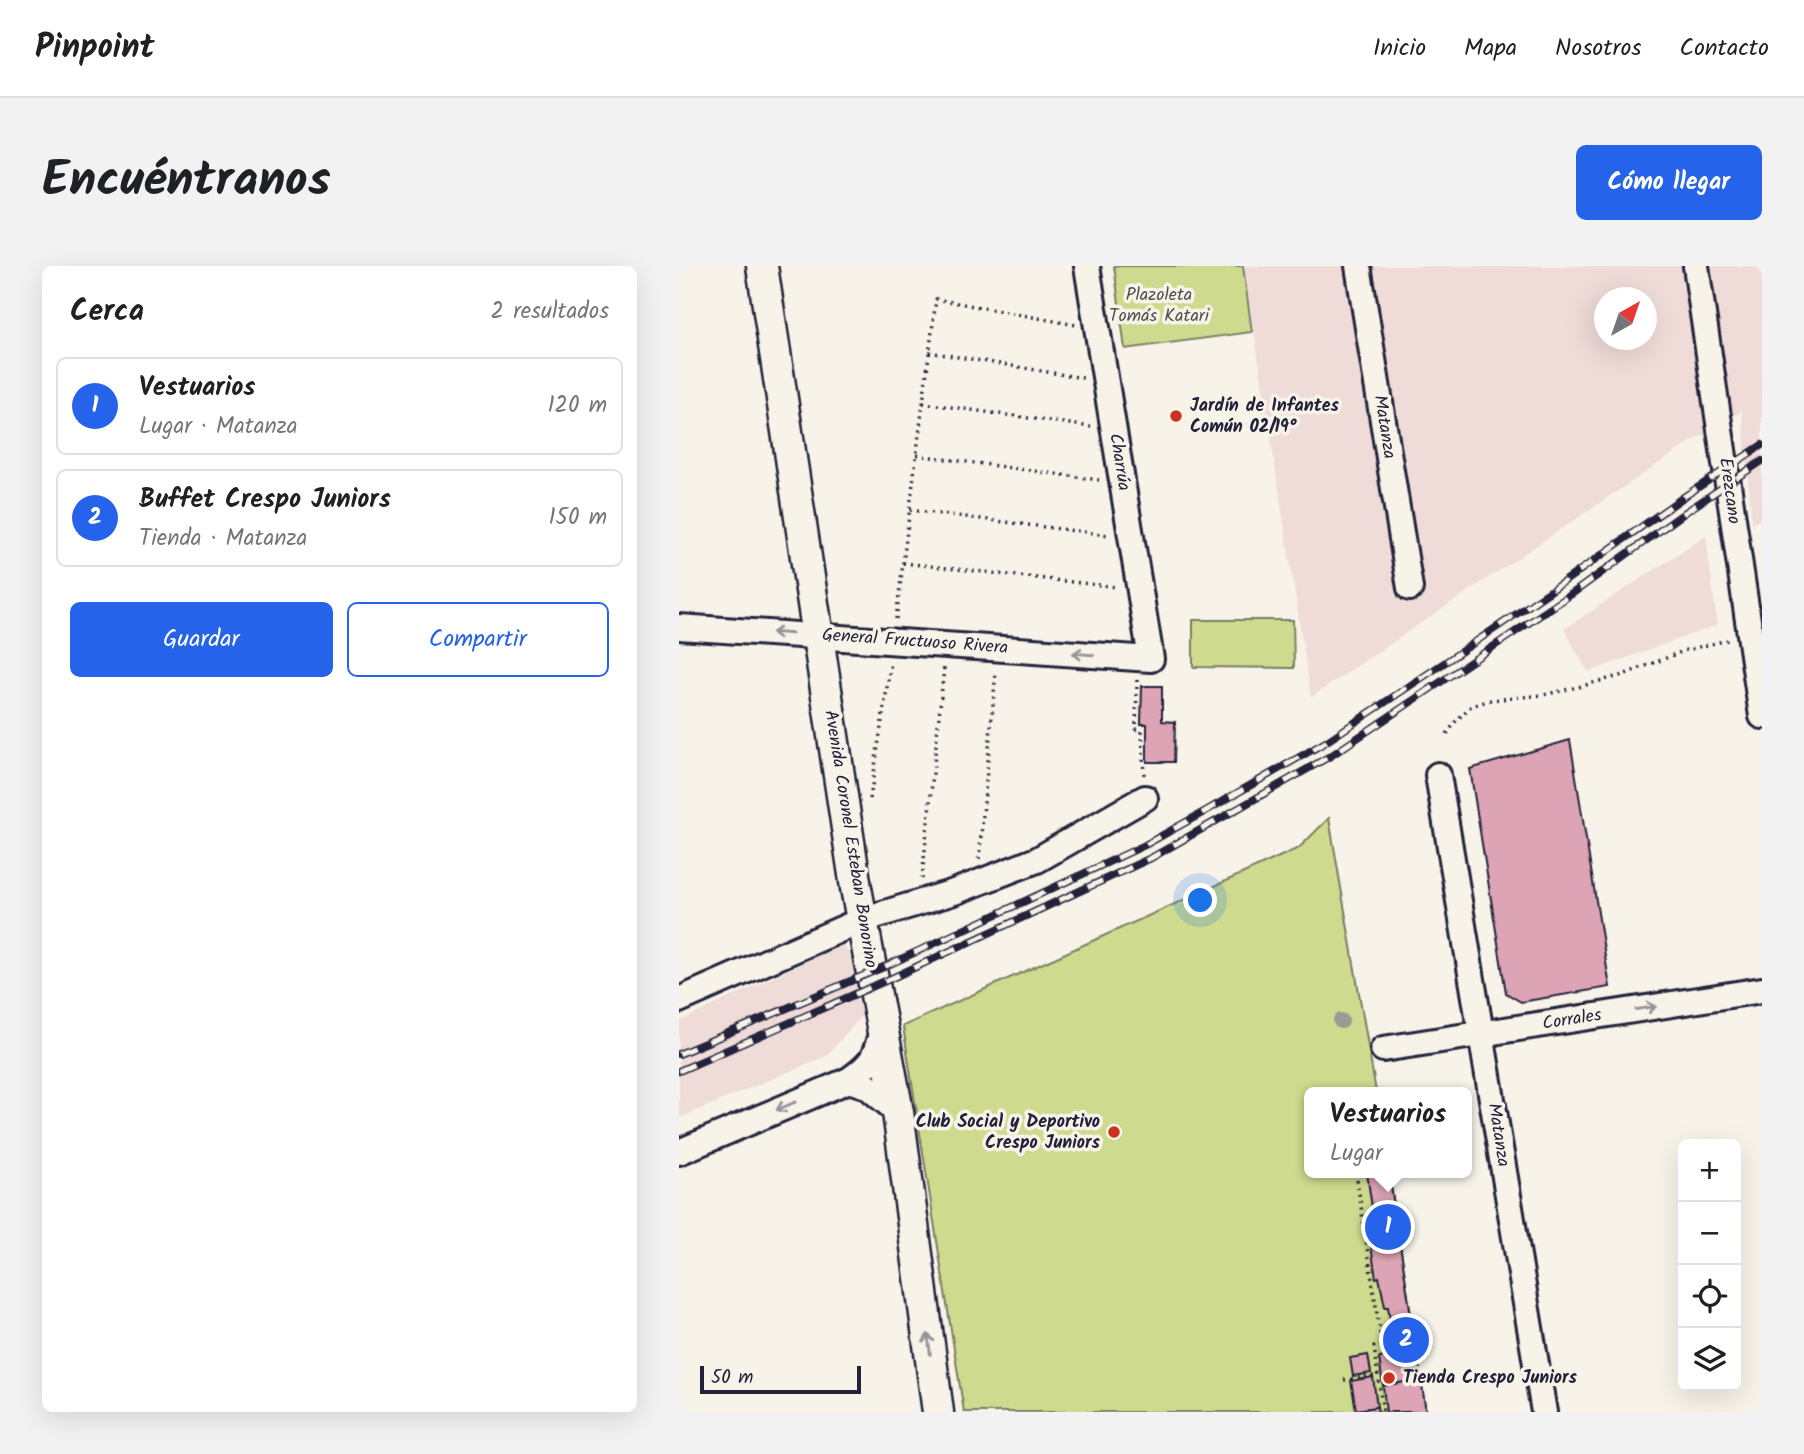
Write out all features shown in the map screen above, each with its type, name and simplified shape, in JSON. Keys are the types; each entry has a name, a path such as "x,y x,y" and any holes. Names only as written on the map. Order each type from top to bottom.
{"street":[{"name":"Avenida Coronel Esteban Bonorino","path":"761,266 862,920 898,1112 938,1412"},
{"name":"Charrúa","path":"1087,266 1140,590 1144,658"},
{"name":"Matanza","path":"1358,266 1410,588"},
{"name":"Erezcano","path":"1696,266 1752,580 1751,636 1762,716"},
{"name":"General Fructuoso Rivera","path":"679,627 1144,658"},
{"name":"Matanza","path":"1438,775 1543,1412"},
{"path":"679,1000 862,920 976,884 1037,860 1145,798"},
{"name":"Corrales","path":"1383,1049 1762,990"},
{"path":"679,1152 849,1080 868,1066 877,1050 882,1030"},
{"path":"849,1080 867,1086 898,1112"}],"path":[{"path":"869,806 894,641 936,299 1097,329"},
{"path":"929,352 1106,382"},
{"path":"923,403 1114,430"},
{"path":"917,455 1122,483"},
{"path":"910,510 1131,538"},
{"path":"903,563 1140,590"},
{"path":"1447,734 1456,720 1471,706 1491,700 1543,695 1582,686 1623,675 1686,650 1751,636"},
{"path":"920,903 947,645"},
{"path":"976,884 998,648"},
{"path":"1144,658 1136,729 1142,730 1145,798"},
{"path":"1357,1178 1382,1346 1374,1347 1383,1412"},
{"path":"1344,1380 1378,1375"}],"shaded area":[{"path":"1244,266 1762,266 1762,518 1752,524 1742,411 1689,443 1311,697"},
{"path":"1706,536 1717,625 1588,672 1564,629"},
{"path":"843,944 857,968 863,1014 826,1056 679,1118 679,1022"}],"green space":[{"name":"Plazoleta Tomás Katari","path":"1114,266 1243,266 1252,332 1125,349"},
{"path":"1193,620 1293,620 1294,668 1193,667"},
{"name":"Club Social y Deportivo Crespo Juniors","path":"1329,818 1375,1087 1304,1087 1304,1178 1390,1178 1426,1412 964,1412 903,1026 1299,848"}],"building":[{"path":"1142,686 1162,686 1162,721 1175,722 1174,762 1147,762 1147,724 1141,724"},
{"path":"1570,740 1610,987 1521,1002 1506,993 1470,769"},
{"path":"1368,1178 1390,1178 1412,1322 1391,1326 1379,1277 1376,1278 1371,1246 1382,1245 1376,1208 1372,1208"},
{"path":"1412,1322 1421,1379 1383,1386 1379,1358 1398,1355 1395,1324"},
{"path":"1368,1355 1371,1373 1353,1376 1350,1358"},
{"path":"1373,1377 1377,1407 1356,1410 1351,1381"},
{"path":"1421,1379 1426,1412 1386,1412 1383,1386"},
{"path":"1377,1407 1378,1412 1356,1412 1356,1410"}],"railway":[{"path":"679,1054 886,966 1145,845 1204,812 1324,743 1762,445"},
{"path":"679,1071 892,978 1151,858 1332,755 1573,593 1762,461"}],"place":[{"name":"Jardín de Infantes Común 02/19°","path":"1176,416"},
{"name":"Club Social y Deportivo Crespo Juniors","path":"1114,1132"},
{"name":"Vestuarios","path":"1388,1227"},
{"name":"Buffet Crespo Juniors","path":"1406,1340"},
{"name":"Tienda Crespo Juniors","path":"1389,1378"}]}
